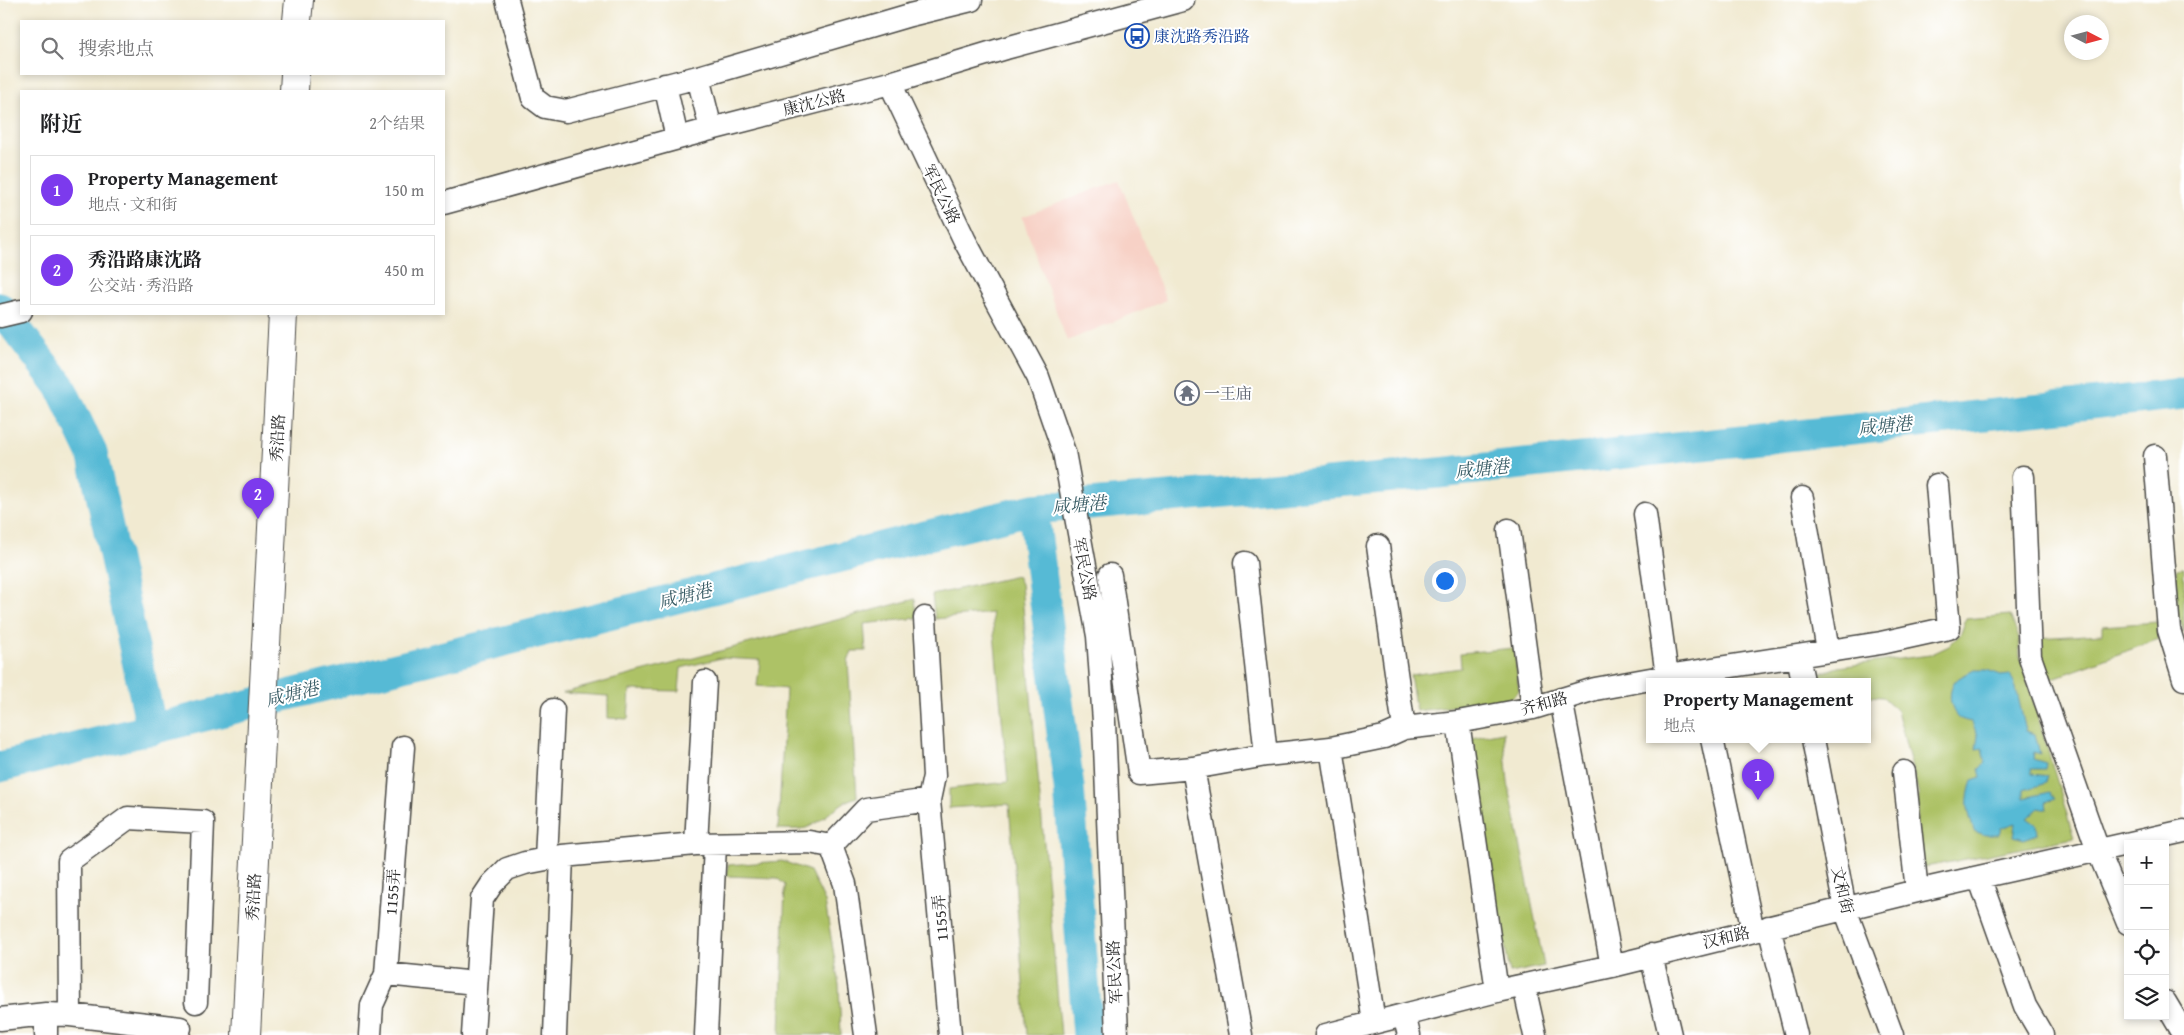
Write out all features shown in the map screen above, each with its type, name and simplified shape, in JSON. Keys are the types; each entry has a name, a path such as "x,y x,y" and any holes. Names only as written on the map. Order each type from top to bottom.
{"main road":[{"path":"297,20 299,0"},
{"path":"294,90 295,75"},
{"name":"秀沿路","path":"246,1035 283,315"}],"street":[{"path":"507,0 533,98 545,107 566,111 698,77 909,8 971,0"},
{"name":"康沈公路","path":"445,203 677,138 890,83 1006,48 1183,0"},
{"path":"698,77 711,129"},
{"name":"军民公路","path":"890,83 965,241 1038,377 1064,452 1080,548 1098,636 1104,722 1117,1035"},
{"path":"665,85 677,138"},
{"path":"0,316 20,311"},
{"path":"2156,456 2169,630 2184,679"},
{"path":"2023,477 2030,657 2098,850 2124,913"},
{"name":"齐和路","path":"1656,678 1699,676 1798,656 1881,643 1949,628 1937,485"},
{"path":"1802,498 1828,651"},
{"path":"1645,514 1667,676"},
{"path":"1509,530 1532,708"},
{"path":"1378,546 1404,728"},
{"path":"1245,563 1266,755"},
{"name":"齐和路","path":"1110,575 1139,773 1194,768 1266,755 1330,748 1384,737 1404,728 1458,722 1532,708 1595,689 1646,680"},
{"name":"1155弄","path":"925,618 934,776 929,800 950,1035"},
{"path":"1798,656 1802,678"},
{"path":"705,682 706,1035"},
{"path":"1561,700 1612,966"},
{"path":"554,710 555,1035"},
{"path":"1458,722 1497,991"},
{"path":"1713,743 1761,929 1796,1035"},
{"name":"文和街","path":"1815,743 1845,908 1892,1035"},
{"name":"1155弄","path":"370,1035 372,1005 386,974 403,747"},
{"path":"1330,748 1374,1022"},
{"path":"1194,768 1241,1035"},
{"path":"1904,772 1917,891"},
{"path":"831,846 866,809 929,800"},
{"path":"70,1014 69,861 128,818 203,822 196,1002"},
{"name":"汉和路","path":"1326,1035 1374,1022 1406,1025 1497,991 1612,966 1917,891 2184,831"},
{"path":"473,1035 482,899 492,884 507,869 524,863 554,857 706,844 809,842 831,846"},
{"path":"831,846 845,884 866,1035"},
{"path":"1979,877 2025,1006 2042,1035"},
{"path":"1651,955 1670,1035"},
{"path":"386,974 476,983"},
{"path":"1524,986 1535,1035"},
{"path":"2169,1009 2184,1034"},
{"path":"0,1018 46,1025 70,1014 180,1028"}],"shaded area":[{"path":"1119,180 1166,300 1067,341 1022,217"}],"green space":[{"path":"2184,568 2184,632 2178,615 2176,569"},
{"path":"1017,576 1021,584 1061,1035 1027,1035 1009,804 949,808 949,789 1008,782 992,613 935,619 932,595"},
{"path":"915,599 917,618 864,624 866,651 852,651 848,662 857,797 843,803 806,828 778,829 786,689 757,686 760,660 721,658 681,668 679,691 630,690 628,719 608,718 608,696 563,693"},
{"path":"2010,615 2019,638 2020,657 2074,838 1920,868 1916,825 1919,795 1897,710 1883,697 1871,696 1871,678 1821,678 1821,673 1838,667 1930,655 1949,646 1961,633 1966,619"},
{"path":"2157,622 2159,639 2048,680 2037,655 2037,638 2102,634 2102,626"},
{"path":"1514,648 1519,691 1510,699 1416,711 1410,675 1461,668 1460,653"},
{"path":"1503,732 1508,782 1544,966 1510,973 1467,739"},
{"path":"782,861 810,871 825,902 839,985 841,1035 780,1035 785,885 777,878 727,876 728,865"}],"water":[{"path":"1974,670 1987,670 2001,675 2010,674 2016,688 2026,731 2035,734 2040,754 2034,752 2033,759 2046,763 2045,769 2031,769 2032,774 2048,776 2046,783 2024,790 2024,798 2050,792 2055,798 2046,802 2047,810 2039,808 2027,818 2037,825 2038,834 2024,839 2014,836 2016,823 2001,828 1999,835 1985,835 1974,831 1968,811 1968,795 1972,780 1981,777 1979,769 1985,764 1982,748 1976,749 1978,735 1971,722 1960,719 1955,714 1950,698 1952,686 1955,682"}],"waterway":[{"path":"0,308 60,386 92,453 152,730"},
{"name":"咸塘港","path":"0,767 1033,509 1439,473 2184,394"},
{"path":"1033,509 1069,787 1088,1035"}],"place":[{"name":"康沈路秀沿路","path":"1137,36"},
{"name":"一王庙","path":"1187,393"},
{"name":"秀沿路康沈路","path":"258,519"},
{"name":"Property Management","path":"1758,800"}]}
